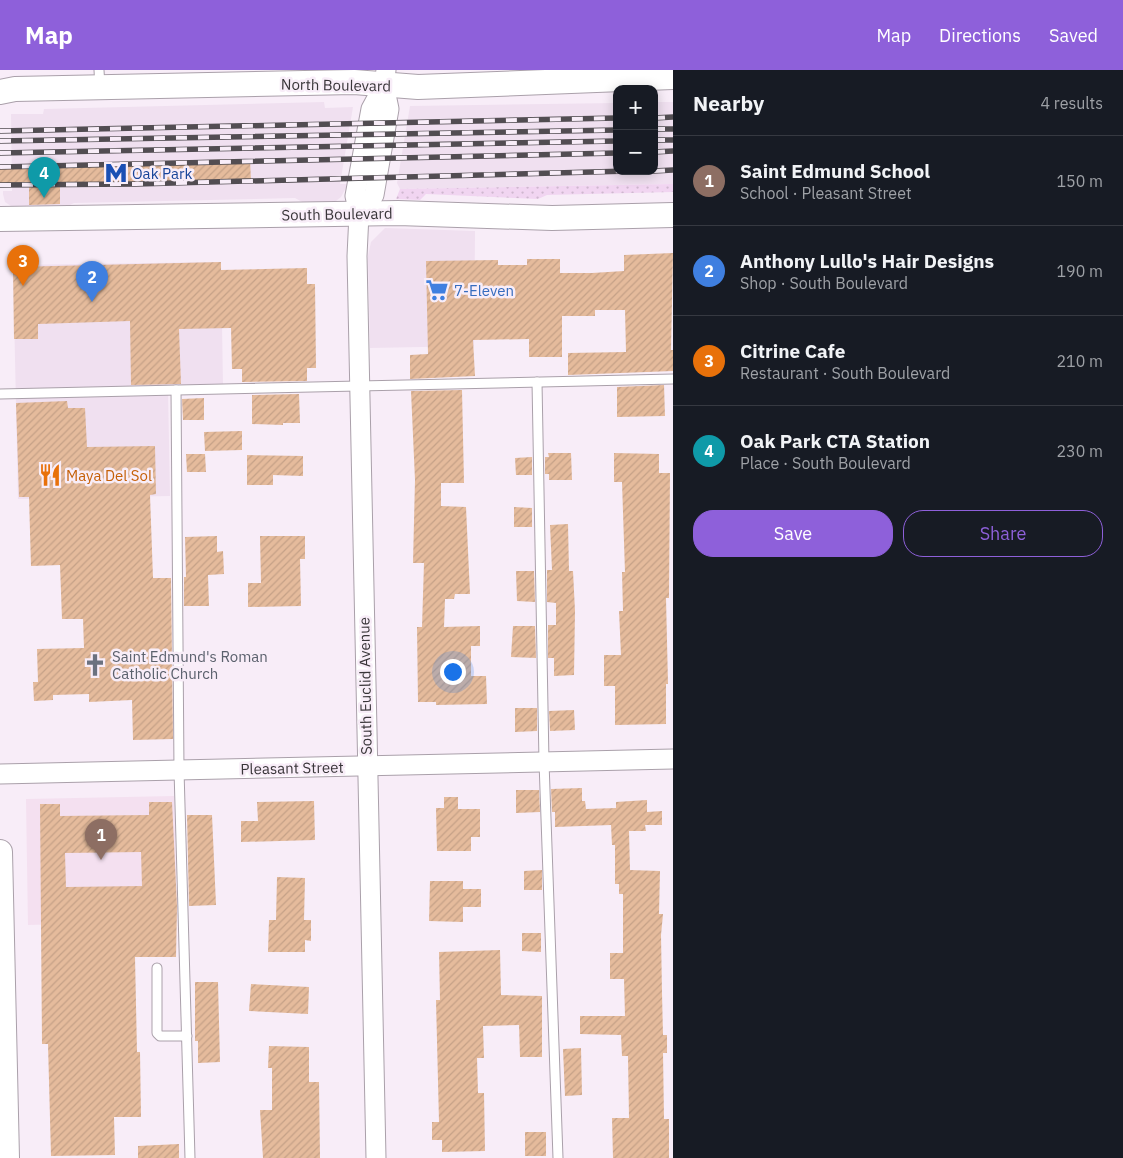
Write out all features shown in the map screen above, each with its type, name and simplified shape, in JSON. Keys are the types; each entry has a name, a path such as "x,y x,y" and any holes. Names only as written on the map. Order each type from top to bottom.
{"street":[{"name":"North Boulevard","path":"0,92 99,79 140,83 354,82 385,77 418,87 673,77"},
{"path":"359,214 374,195 389,109 385,77"},
{"name":"South Boulevard","path":"0,220 359,214 552,218 673,215"},
{"name":"South Euclid Avenue","path":"359,214 356,256 376,1158"},
{"name":"Pleasant Street","path":"0,774 673,759"},
{"path":"0,852 7,1158"}],"lane":[{"path":"0,394 673,380"},
{"path":"537,382 544,762 558,1158"},
{"path":"176,390 179,770 190,1158"},
{"path":"157,968 157,1033 160,1036 186,1036"}],"shaded area":[{"path":"324,102 325,108 353,107 340,184 348,184 341,197 336,201 306,204 295,198 74,203 61,209 17,210 5,202 3,191 12,191 11,114 43,114 44,109"},
{"path":"658,102 673,102 673,184 400,189 397,183 410,106 613,103 613,175 658,175"},
{"path":"673,184 673,192 547,195 538,199 426,194 420,200 396,199 400,189"},
{"path":"385,228 475,231 474,346 370,348 368,256 371,242"},
{"path":"221,262 223,386 168,388 170,496 18,499 13,265"},
{"path":"174,796 177,921 28,925 26,799"}],"building":[{"path":"250,159 251,181 60,186 60,204 29,205 29,186 0,186 0,165"},
{"path":"673,253 671,350 673,350 673,371 568,375 568,353 626,352 625,310 595,310 595,316 562,316 562,357 529,357 529,339 473,340 475,376 410,379 410,355 428,354 426,261 498,260 498,265 527,265 527,259 560,259 560,273 592,273 624,271 624,255"},
{"path":"221,262 221,270 307,268 307,284 315,284 316,368 307,368 307,381 242,382 242,369 232,369 231,328 179,329 181,384 131,385 130,321 38,324 38,339 14,339 13,267"},
{"path":"664,385 665,416 617,417 617,387"},
{"path":"462,390 464,483 441,483 441,506 466,507 470,594 455,594 454,599 445,599 444,627 480,626 480,646 471,646 471,676 486,676 487,704 436,705 436,702 418,702 417,627 422,627 424,563 413,563 415,480 411,391"},
{"path":"299,394 300,423 283,423 283,425 252,424 252,395"},
{"path":"204,398 204,420 183,420 182,399"},
{"path":"67,401 68,408 85,408 87,447 155,446 156,494 150,495 153,578 171,578 173,739 133,740 132,700 89,702 89,694 53,695 53,700 34,701 33,682 38,682 37,649 84,648 83,619 62,619 60,565 31,566 29,497 19,497 16,403"},
{"path":"242,431 242,450 205,451 204,432"},
{"path":"548,453 571,453 572,480 549,480 549,474 545,474 545,457 549,457"},
{"path":"614,453 659,454 659,473 670,473 669,598 666,598 668,684 666,684 666,724 615,725 615,686 604,686 604,655 621,655 619,611 623,611 622,572 625,572 622,482 614,482"},
{"path":"186,454 205,454 206,472 187,472"},
{"path":"247,455 303,456 303,476 273,475 273,485 247,485"},
{"path":"532,457 532,475 516,475 515,458"},
{"path":"514,507 532,508 532,527 514,527"},
{"path":"568,524 569,571 573,571 575,611 574,675 554,676 554,658 548,658 548,625 556,625 556,603 547,602 547,570 552,570 550,525"},
{"path":"217,536 217,552 223,551 224,574 208,575 209,606 184,606 184,577 186,577 185,537"},
{"path":"260,536 305,536 305,559 300,559 301,606 248,607 248,583 261,583"},
{"path":"516,571 534,571 535,602 517,601"},
{"path":"513,626 535,626 536,658 511,657"},
{"path":"515,708 537,708 537,731 515,732"},
{"path":"574,710 575,730 550,731 549,711"},
{"path":"582,788 582,801 585,801 586,809 616,808 616,802 647,800 647,812 662,811 662,825 645,825 646,831 629,831 630,870 660,871 659,914 663,914 661,935 663,1035 667,1035 667,1053 663,1053 664,1119 669,1119 669,1158 613,1158 612,1118 629,1118 628,1056 622,1056 621,1035 580,1034 580,1016 625,1016 624,979 610,979 610,953 623,953 623,894 619,894 619,884 615,884 615,845 612,845 611,825 555,827 555,812 552,812 551,789"},
{"path":"516,790 539,790 540,812 516,813"},
{"path":"444,797 458,797 458,809 480,809 480,837 471,837 471,851 437,851 436,808 444,808"},
{"path":"314,801 315,840 241,842 241,821 258,821 257,802"},
{"path":"149,802 172,802 177,906 176,957 135,957 137,1052 140,1052 141,1117 114,1117 115,1155 51,1156 48,1044 42,1044 40,804 60,804 60,816 149,815","holes":["141,852 142,886 66,887 65,853"]},
{"path":"187,815 212,815 216,905 189,906"},
{"path":"542,870 542,890 524,890 524,871"},
{"path":"277,877 305,878 304,920 311,920 311,941 305,940 305,952 268,952 269,920 276,920"},
{"path":"430,881 463,881 463,889 481,889 481,907 463,907 463,922 429,921"},
{"path":"522,933 541,933 541,952 522,951"},
{"path":"500,950 501,995 542,996 542,1057 520,1057 519,1025 483,1026 484,1058 477,1058 478,1093 484,1093 485,1151 442,1152 442,1140 432,1140 432,1122 439,1122 436,1000 440,1000 439,952"},
{"path":"195,982 218,982 220,1062 198,1063 198,1041 195,1041"},
{"path":"251,984 309,987 308,1014 249,1011"},
{"path":"269,1046 309,1047 309,1082 319,1082 320,1158 263,1158 260,1110 272,1110 272,1068 268,1068"},
{"path":"581,1048 582,1095 565,1096 563,1049"},
{"path":"525,1132 546,1132 546,1156 525,1156"},
{"path":"179,1144 179,1158 138,1158 138,1146"}],"railway":[{"path":"658,118 673,117"},
{"path":"0,131 613,118"},
{"path":"658,129 673,129"},
{"path":"0,141 613,130"},
{"path":"658,140 673,140"},
{"path":"0,153 613,141"},
{"path":"658,152 673,151"},
{"path":"0,167 613,153"},
{"path":"658,171 673,170"},
{"path":"0,185 136,184 613,171"}],"place":[{"name":"Oak Park","path":"116,173"},
{"name":"Oak Park CTA Station","path":"44,198"},
{"name":"Citrine Cafe","path":"23,286"},
{"name":"7-Eleven","path":"437,290"},
{"name":"Anthony Lullo's Hair Designs","path":"92,302"},
{"name":"Maya Del Sol","path":"50,475"},
{"name":"Saint Edmund's Roman Catholic Church","path":"95,665"},
{"name":"Saint Edmund School","path":"101,860"}]}
